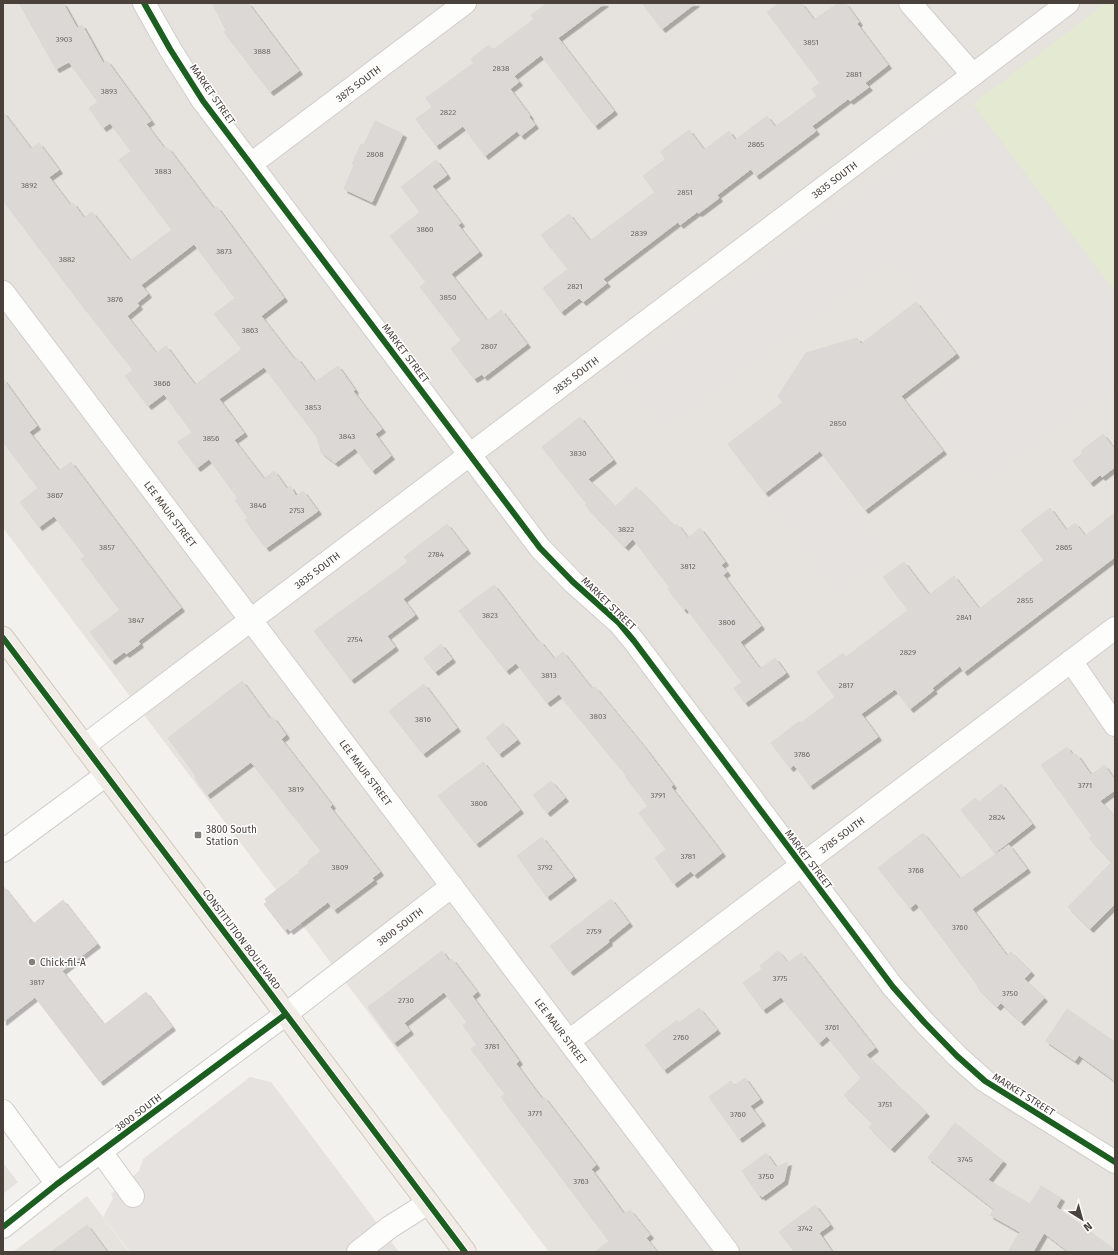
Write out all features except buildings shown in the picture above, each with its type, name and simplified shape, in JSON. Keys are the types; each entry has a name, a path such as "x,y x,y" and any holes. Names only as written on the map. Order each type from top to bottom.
{"main road":[{"name":"CONSTITUTION BOULEVARD","path":"3,638 465,1252"}],"street":[{"name":"MARKET STREET","path":"144,3 170,49 203,101 540,548 573,582 619,623 634,641 893,987 956,1056 985,1081 1115,1162"},
{"name":"3875 SOUTH","path":"251,164 465,3"},
{"path":"910,3 973,75"},
{"name":"3835 SOUTH","path":"84,746 1068,3"},
{"name":"LEE MAUR STREET","path":"3,292 728,1252"},
{"name":"3785 SOUTH","path":"569,1041 1115,628"},
{"path":"1071,661 1115,725"},
{"path":"3,851 106,775"},
{"name":"3800 SOUTH","path":"3,1227 57,1184 286,1014 452,886"},
{"path":"3,1111 57,1184"},
{"path":"101,1152 134,1196"},
{"path":"358,1252 390,1227 428,1203"}],"shaded area":[{"path":"3,3 1115,3 1115,1252 549,1252 3,528"},
{"path":"973,107 1115,297 1115,387 977,490 913,404 969,363 893,262 665,432 619,371"},
{"path":"819,457 892,555 838,595 765,498"},
{"path":"250,1077 271,1082 399,1252 130,1252 103,1217 113,1198 111,1194 139,1171 143,1159"},
{"path":"3,1163 18,1182 3,1194"},
{"path":"87,1196 129,1252 13,1252"}],"green space":[{"path":"1106,3 1115,3 1115,291 973,104"}],"cycle path":[{"path":"144,3 170,49 203,101 540,548 573,582 619,623 634,641 893,987 957,1056 985,1081 1115,1162"},
{"path":"3,638 465,1252"},
{"path":"3,1227 57,1184 286,1014"}],"place":[{"name":"3800 South Station","path":"198,835"},
{"name":"Chick-fil-A","path":"32,962"}]}
